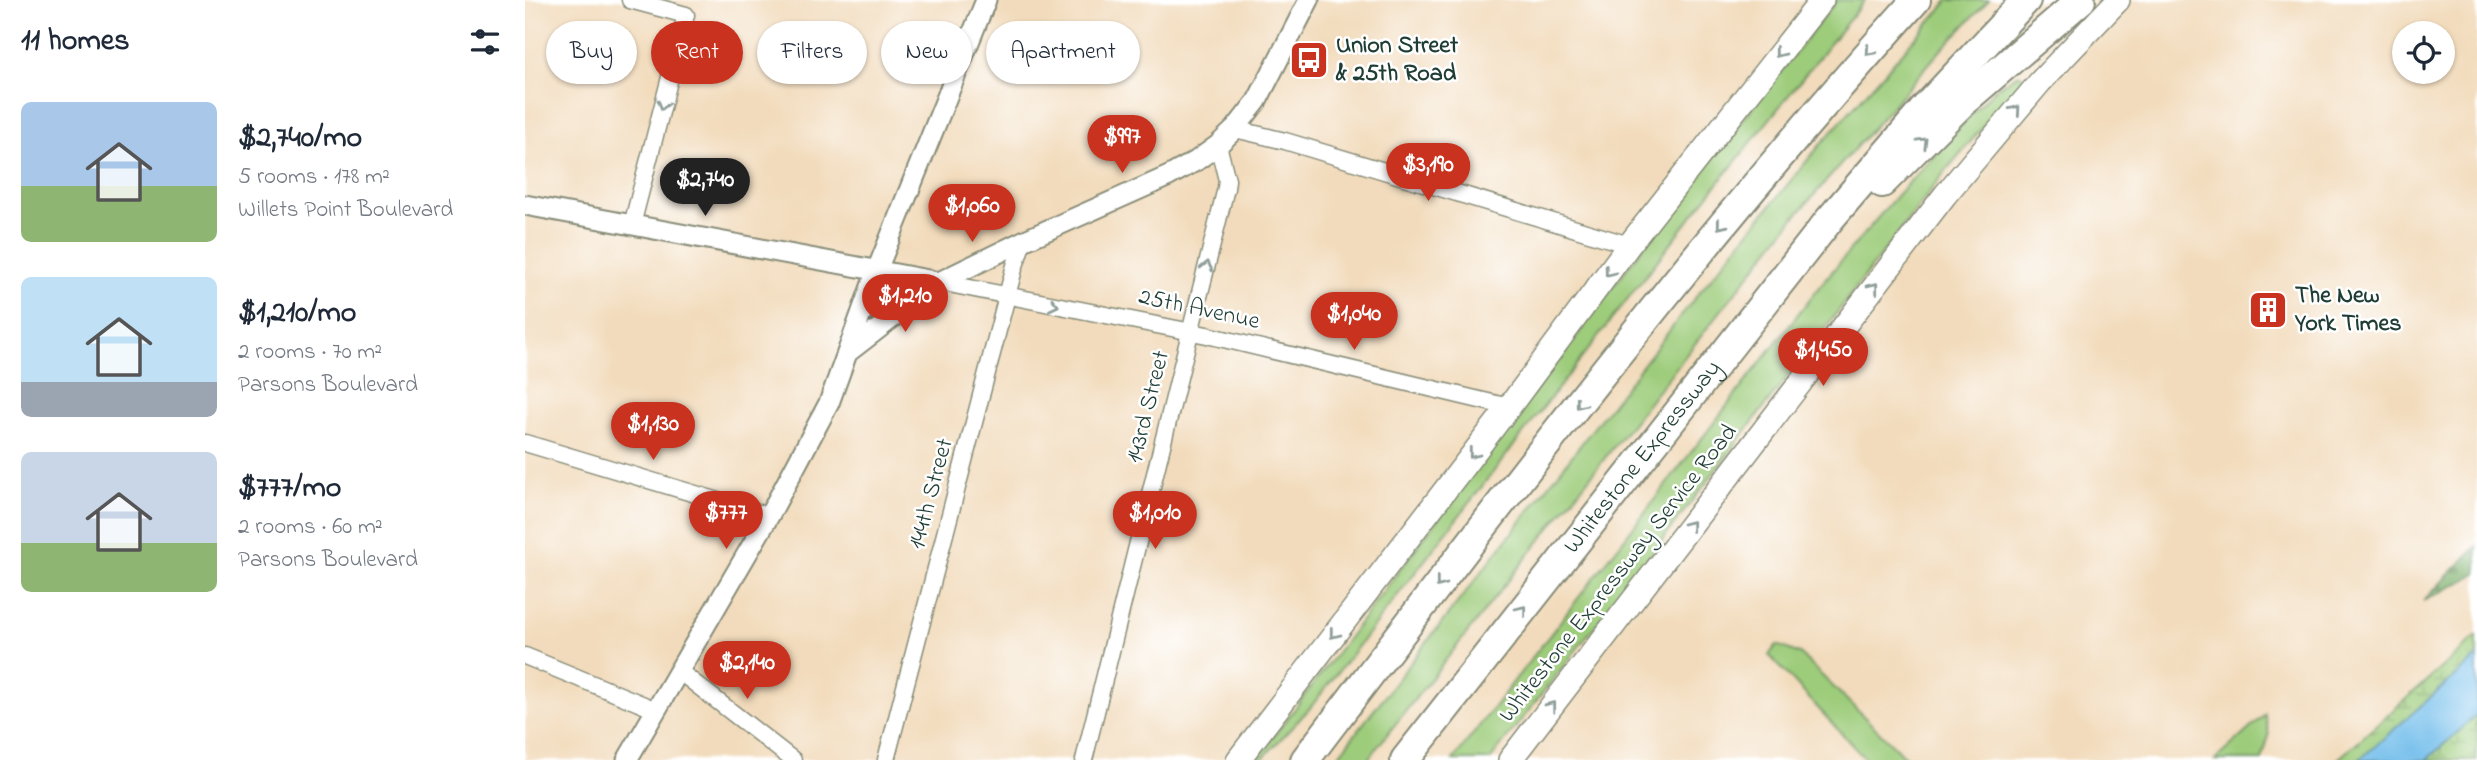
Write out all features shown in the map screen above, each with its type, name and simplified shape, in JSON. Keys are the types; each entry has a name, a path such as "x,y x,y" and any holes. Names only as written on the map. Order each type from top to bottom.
{"highway":[{"path":"1305,760 1414,616 1725,219 1916,0"},
{"name":"Whitestone Expressway","path":"1405,760 1755,313 1887,152 2026,0"},
{"path":"1755,313 1963,102 2081,0"},
{"path":"1294,760 1414,616"},
{"path":"1412,760 1480,663"}],"main road":[{"path":"1238,760 1509,407 1629,245 1822,0"},
{"name":"Whitestone Expressway Service Road","path":"1510,760 1957,180 2041,82 2118,0"}],"street":[{"path":"631,0 686,15 632,225"},
{"path":"627,760 769,516 829,403 877,270 986,0"},
{"path":"847,353 939,282 1169,176 1218,145 1235,129 1257,101 1309,0"},
{"path":"1235,129 1297,145 1629,245"},
{"name":"143rd Street","path":"1084,760 1226,188 1227,180 1218,145"},
{"name":"25th Avenue","path":"525,205 1007,295 1192,333 1509,407"},
{"name":"144th Street","path":"886,760 1023,241"},
{"path":"525,443 769,516"},
{"path":"525,656 656,710"},
{"path":"679,671 793,760"}],"green space":[{"path":"1837,0 1865,0 1692,216 1310,708 1261,760 1256,760 1644,246"},
{"path":"1949,0 1989,0 1941,50 1794,218 1367,760 1335,760 1698,294 1820,145"},
{"path":"2018,74 2025,78 1948,168 1490,760 1453,760 1819,287 1898,194 1994,90"},
{"path":"2477,546 2477,574 2423,601"},
{"path":"2477,636 2477,657 2359,760 2337,760"},
{"path":"1777,645 1800,654 1908,760 1866,760 1769,655"},
{"path":"2265,715 2269,735 2262,760 2215,760"},
{"path":"2477,715 2477,760 2426,760"}],"water":[{"path":"2477,657 2477,715 2426,760 2359,760"}],"place":[{"name":"Union Street & 25th Road","path":"1309,60"},
{"name":"The New York Times","path":"2268,310"}]}
